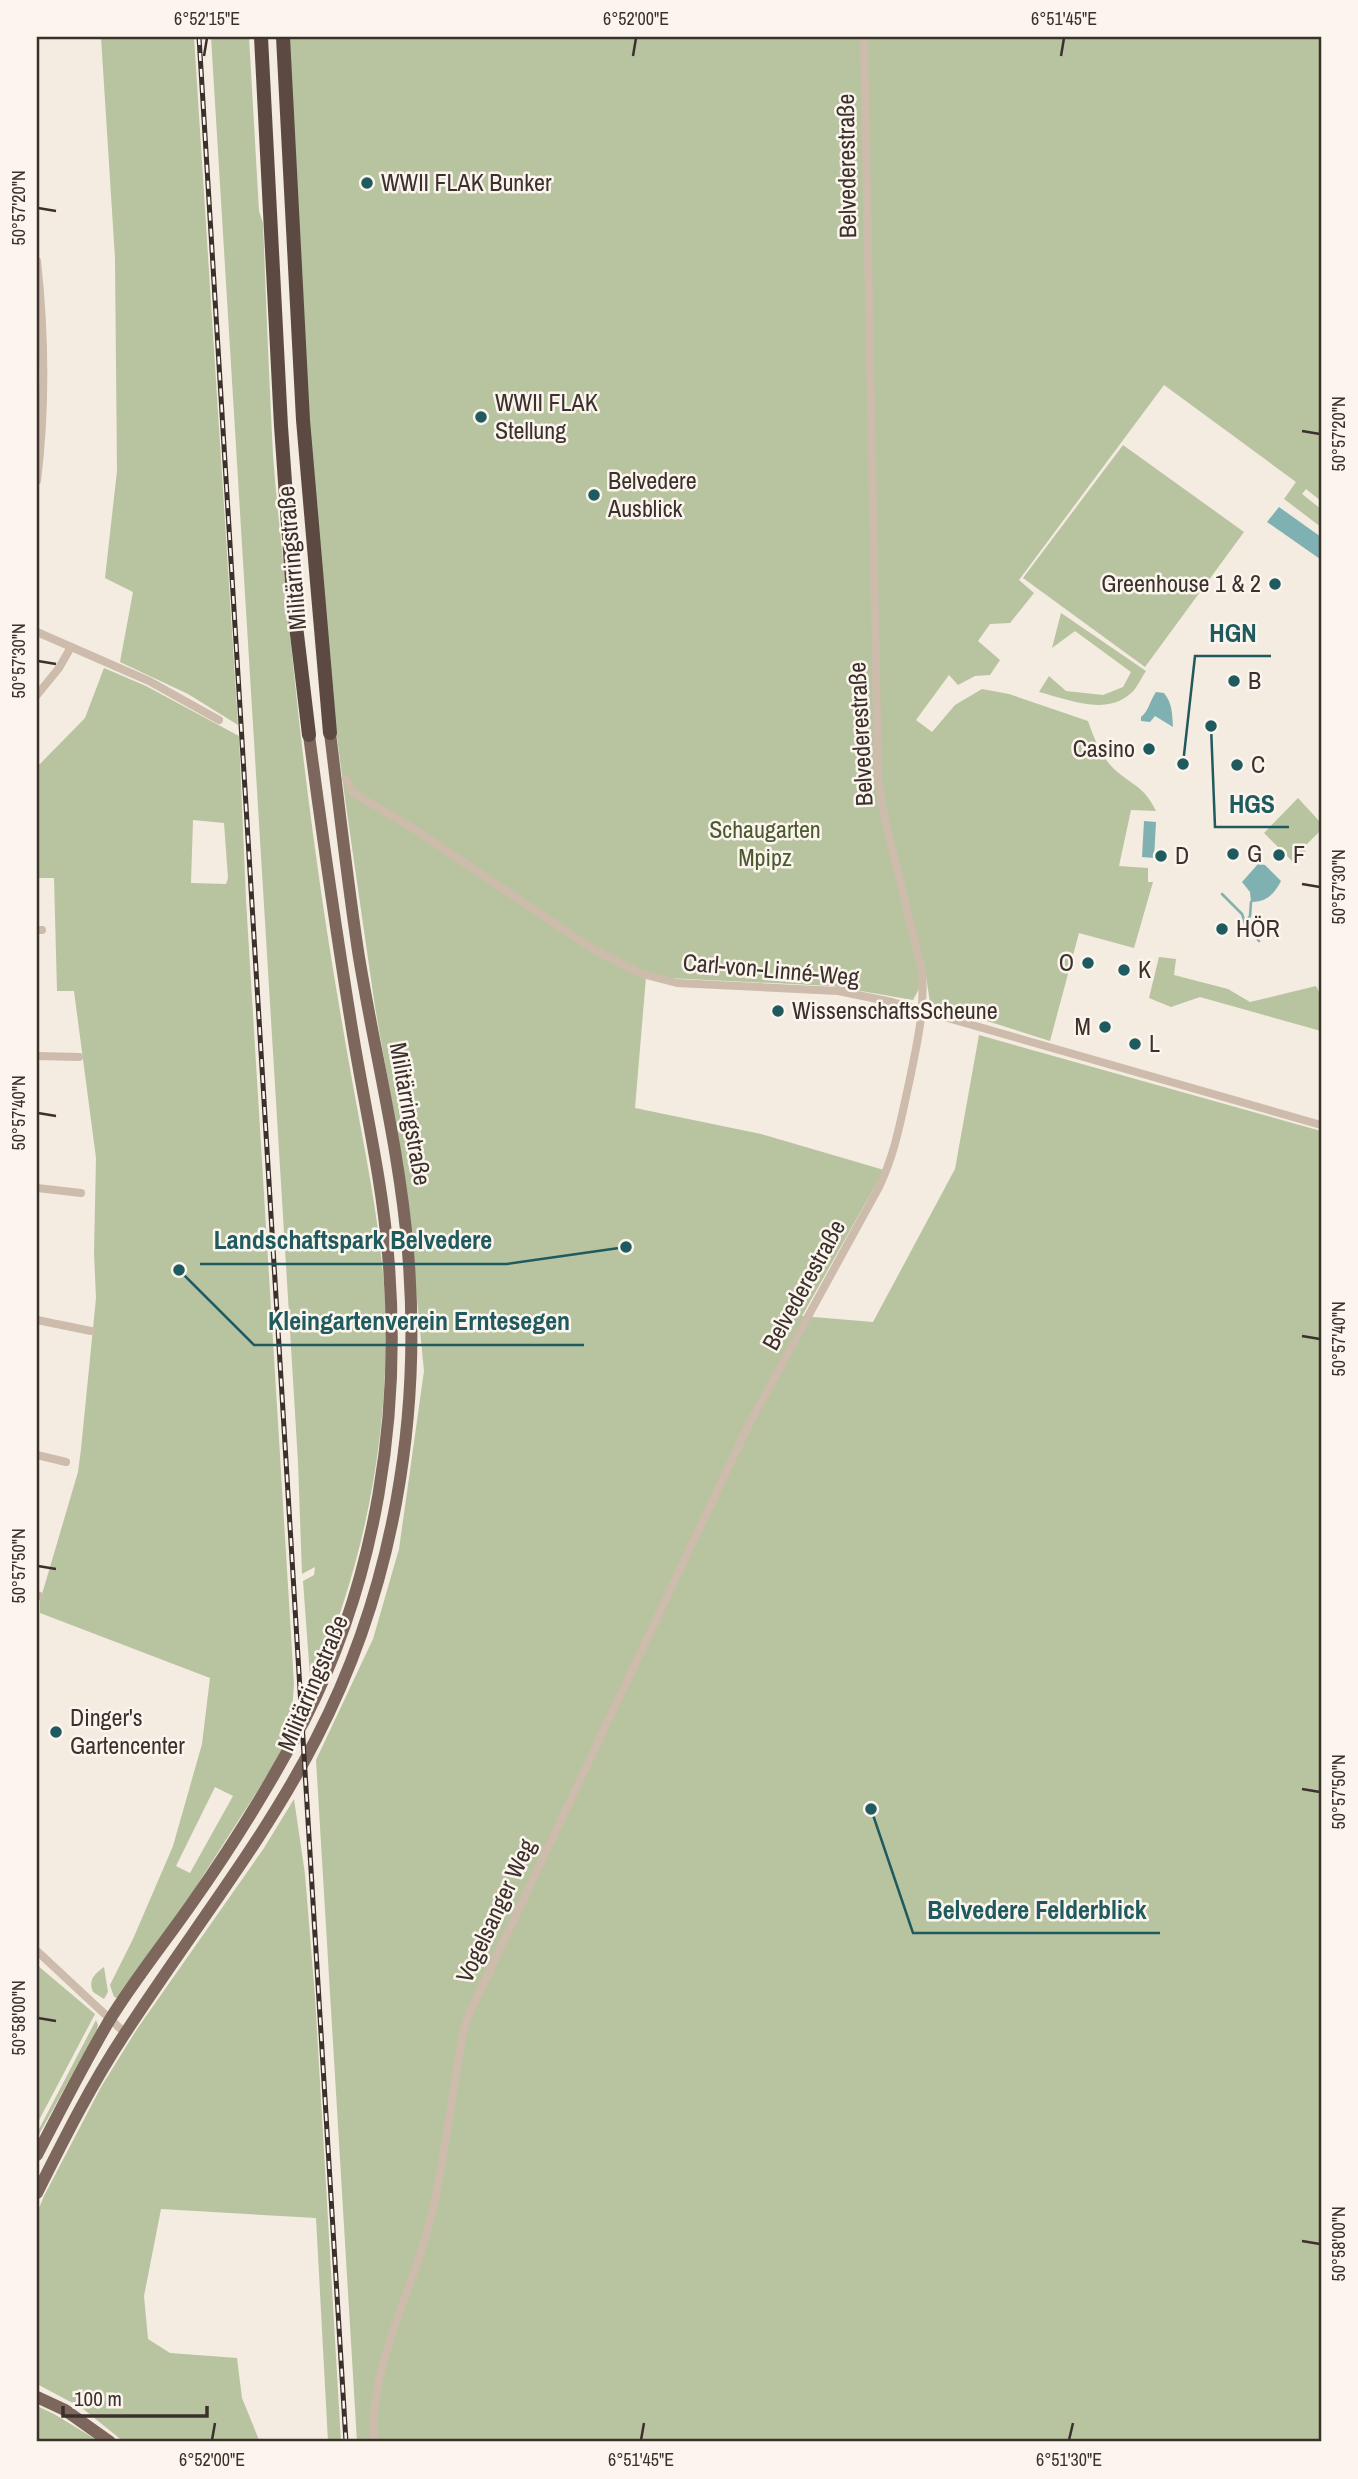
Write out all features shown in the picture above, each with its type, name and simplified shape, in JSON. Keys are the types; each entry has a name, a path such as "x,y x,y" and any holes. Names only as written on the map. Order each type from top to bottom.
{"highway":[{"name":"Militärringstraße","path":"261,37 283,452 294,609 309,735"},
{"name":"Militärringstraße","path":"283,37 303,420 330,733"}],"main road":[{"name":"Militärringstraße","path":"37,2193 89,2093 125,2033 257,1841 286,1796 319,1734 370,1606 399,1495 408,1431 412,1366 408,1251 391,1124 358,949 330,733"},
{"name":"Militärringstraße","path":"37,2155 110,2020 203,1886 266,1788 305,1719 352,1600 380,1489 392,1364 388,1252 340,953 309,735"},
{"path":"37,2397 65,2410 110,2442"}],"street":[{"name":"Belvederestraße","path":"748,1426 892,1160 923,1011 920,960 883,811 878,776 864,37"},
{"path":"37,261 43,337 43,412 37,481"},
{"path":"37,632 149,681 219,720"},
{"path":"37,695 59,668 71,647"},
{"name":"Carl-von-Linné-Weg","path":"346,779 352,792 414,828 594,950 642,974 677,983 838,991 923,1011 1321,1125"},
{"path":"37,1056 79,1057"},
{"path":"37,1188 81,1194"},
{"path":"37,1321 91,1331"},
{"name":"Vogelsanger Weg","path":"374,2442 374,2400 379,2373 431,2218 463,2033 748,1426"},
{"path":"37,1455 66,1462"},
{"path":"37,1951 125,2033"}],"green space":[{"path":"101,37 194,37 238,725 188,694 120,662 133,592 105,578 117,471 115,258"},
{"path":"211,37 249,37 259,211 263,223 273,455 298,711 328,935 376,1216 386,1310 380,1433 366,1520 343,1605 311,1690 303,1581 314,1575 315,1567 302,1574 298,1462"},
{"name":"Schaugarten Mpipz","path":"288,37 1321,37 1321,501 1306,489 1302,494 1321,509 1321,527 1284,499 1296,482 1164,385 1019,580 1034,593 1010,623 990,624 978,641 1000,660 990,675 975,676 958,685 949,675 916,720 932,732 955,705 982,689 1009,694 1088,721 1109,764 1142,791 1156,811 1131,810 1119,866 1148,868 1148,882 1153,882 1134,948 1079,933 1050,1041 930,1003 924,963 919,989 913,1000 832,986 646,977 635,1108 761,1134 884,1170 802,1316 873,1322 955,1169 979,1035 1321,1131 1321,2442 357,2442 316,1760 373,1639 399,1549 424,1371 405,1178 375,1007 346,806 314,519"},
{"path":"1123,445 1244,532 1145,667 1023,578"},
{"path":"1061,613 1146,671 1132,692 1120,701 1098,705 1074,702 1039,692 1049,676 1066,691 1103,695 1123,687 1131,672 1075,631 1052,648"},
{"path":"104,668 146,686 239,736 246,900 294,1684 290,1740 194,1890 118,1998 114,1997 110,1985 173,1846 202,1744 210,1678 40,1613 40,1601 78,1472 81,1449 96,1298 96,1158 74,991 57,991 54,878 37,878 37,767 85,718","holes":["193,820 224,823 228,878 226,884 191,883","215,1787 233,1796 190,1873 176,1866"]},
{"path":"1298,798 1321,823 1321,830 1306,845 1305,854 1295,864 1264,833"},
{"path":"1159,957 1176,959 1174,975 1228,989 1250,1002 1316,986 1321,996 1321,1031 1200,997 1171,1007 1149,998"},
{"path":"294,1799 305,1874 315,1997 341,2442 328,2442 316,2218 161,2209 144,2296 148,2339 170,2353 237,2358 242,2398 259,2440 124,2442 82,2408 37,2384 37,2213 101,2087 137,2029 264,1848"},
{"path":"37,1965 95,2014 37,2124"},
{"path":"104,1967 108,1992 104,1999 93,1992 91,1984 95,1975"},
{"path":"96,2020 97,2030 37,2138 37,2133"},
{"path":"37,2406 54,2414 100,2442 37,2442"}],"water":[{"path":"1279,507 1321,537 1320,559 1267,522"},
{"path":"1156,692 1164,693 1169,701 1173,727 1155,716 1150,722 1141,721"},
{"path":"1144,821 1156,822 1154,858 1142,857"},
{"path":"1258,864 1265,865 1281,881 1269,896 1261,901 1251,902 1250,892 1242,882"}],"waterway":[{"path":"1222,894 1242,914 1245,923"},
{"path":"1251,902 1250,916 1245,923 1259,941"}],"railway":[{"path":"199,37 346,2442"}],"place":[{"name":"WWII FLAK Bunker","path":"367,183"},
{"name":"WWII FLAK Stellung","path":"481,417"},
{"name":"Belvedere Ausblick","path":"594,495"},
{"name":"Greenhouse 1 & 2","path":"1275,584"},
{"name":"B","path":"1234,681"},
{"name":"HGS","path":"1211,726"},
{"name":"Casino","path":"1149,749"},
{"name":"HGN","path":"1183,764"},
{"name":"C","path":"1237,765"},
{"name":"G","path":"1233,854"},
{"name":"F","path":"1279,855"},
{"name":"D","path":"1161,856"},
{"name":"HÖR","path":"1222,929"},
{"name":"O","path":"1088,963"},
{"name":"K","path":"1124,970"},
{"name":"WissenschaftsScheune","path":"778,1011"},
{"name":"M","path":"1105,1027"},
{"name":"L","path":"1135,1044"},
{"name":"Landschaftspark Belvedere","path":"626,1247"},
{"name":"Kleingartenverein Erntesegen","path":"179,1270"},
{"name":"Dinger's Gartencenter","path":"56,1732"},
{"name":"Belvedere Felderblick","path":"871,1809"}]}
